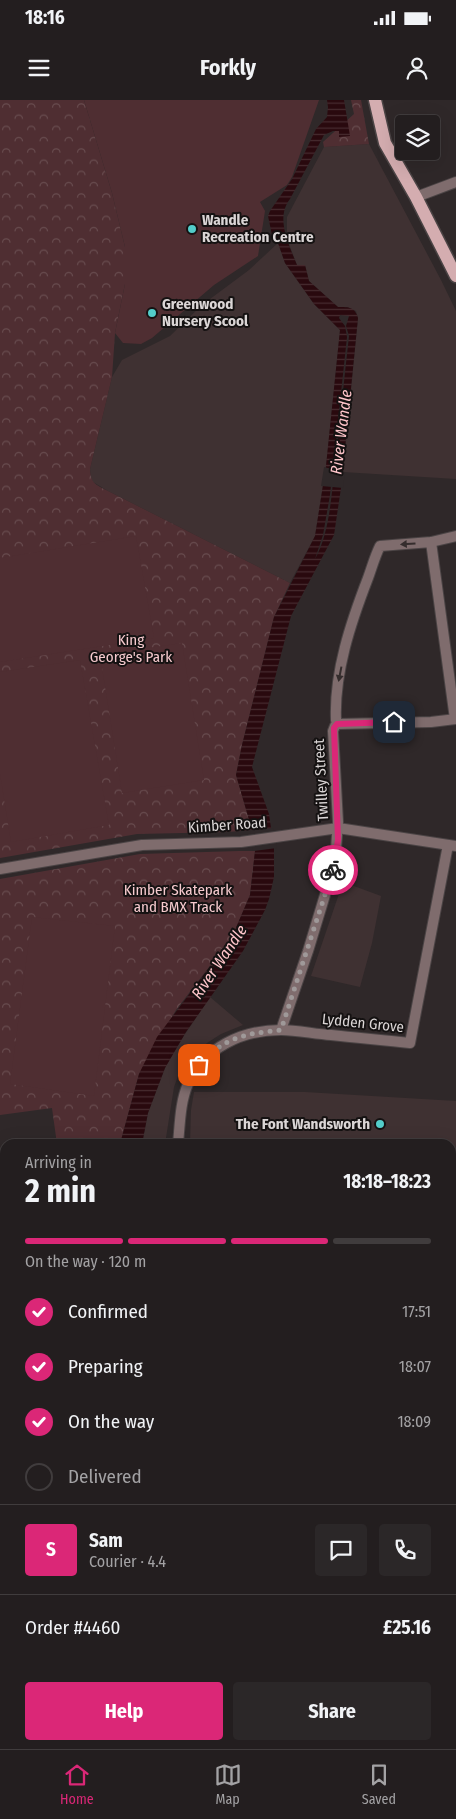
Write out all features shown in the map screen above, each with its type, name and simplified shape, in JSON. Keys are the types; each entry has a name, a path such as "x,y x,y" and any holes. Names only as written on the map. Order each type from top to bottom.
{"main road":[{"path":"375,100 385,143 416,197 456,276"}],"street":[{"path":"416,197 456,182"},
{"name":"Twilley Street","path":"281,1030 335,862 338,828 334,730 334,726 337,724 336,700 340,672 360,599 379,548 382,545 431,542 456,536"},
{"path":"337,724 431,722 456,719 431,542"},
{"name":"Kimber Road","path":"0,869 142,845 250,840 338,828 452,846"},
{"name":"Lydden Grove","path":"179,1139 183,1100 188,1084 199,1065 208,1055 217,1047 233,1038 281,1030 410,1043 452,846"}],"shaded area":[{"path":"369,144 456,311 456,479 343,472 358,318 356,311 347,307 338,307 309,281 305,265 297,265 287,239 287,217 324,147"},
{"path":"278,243 285,263 314,304 340,330 326,466 315,536 290,583 108,491 93,482 90,469 112,377 122,360 170,336 202,305 249,270"},
{"path":"343,882 381,896 372,943 360,987 311,976"},
{"path":"210,997 243,1025 221,1034 207,1043 193,1056 178,1076 174,1087 166,1139 143,1139 148,1113 165,1068 175,1049"},
{"path":"194,1092 305,1092 456,1101 456,1139 190,1139 191,1110"}],"green space":[{"name":"King George's Park","path":"0,100 84,100 112,193 125,247 125,284 115,333 112,377 90,469 91,478 97,485 108,491 290,583 274,617 236,775 252,830 137,834 0,858"},
{"name":"Wandle Recreation Centre","path":"84,100 319,100 292,177 287,185 260,202 265,211 258,256 214,285 152,338 141,344 123,343 115,333 125,284 125,247 112,193"},
{"path":"351,100 361,100 369,144 324,147 323,142 354,114"},
{"path":"136,536 154,638 0,662 0,558"},
{"path":"182,643 204,780 122,793 100,655"},
{"path":"80,660 109,825 11,842 0,774 0,672"},
{"name":"Kimber Skatepark and BMX Track","path":"255,851 250,895 232,937 176,1010 139,1074 121,1139 56,1139 52,1108 0,1115 0,879 140,854"},
{"path":"32,917 115,926 94,1096 10,1084"}],"water":[{"name":"River Wandle","path":"327,100 344,100 350,136 339,137 339,131 333,131 324,135 286,206 284,215 285,232 297,265 305,265 309,281 338,307 353,310 358,318 341,488 334,535 291,616 252,767 269,814 274,849 274,877 265,910 243,951 186,1032 165,1068 148,1113 143,1139 121,1139 139,1074 157,1037 232,937 250,895 255,851 252,830 236,775 274,617 315,536 326,466 340,330 314,304 285,263 278,243 272,235 268,216 292,179 316,129 327,117","holes":["340,315 349,316 346,326 349,336 331,501 324,537 315,559 323,535 330,495 347,337 345,326 339,318"]}],"pier":[{"path":"324,467 345,472 343,488 321,486"},
{"path":"273,828 277,848 253,851 250,830"}],"way so far":[{"path":"199,1065 217,1047 233,1038 281,1030 333,870"}],"place":[{"name":"Wandle Recreation Centre","path":"192,229"},
{"name":"Greenwood Nursery Scool","path":"152,313"},
{"name":"The Font Wandsworth","path":"380,1124"}],"route":[{"path":"333,870 338,840 334,726 337,724 394,722"}]}
